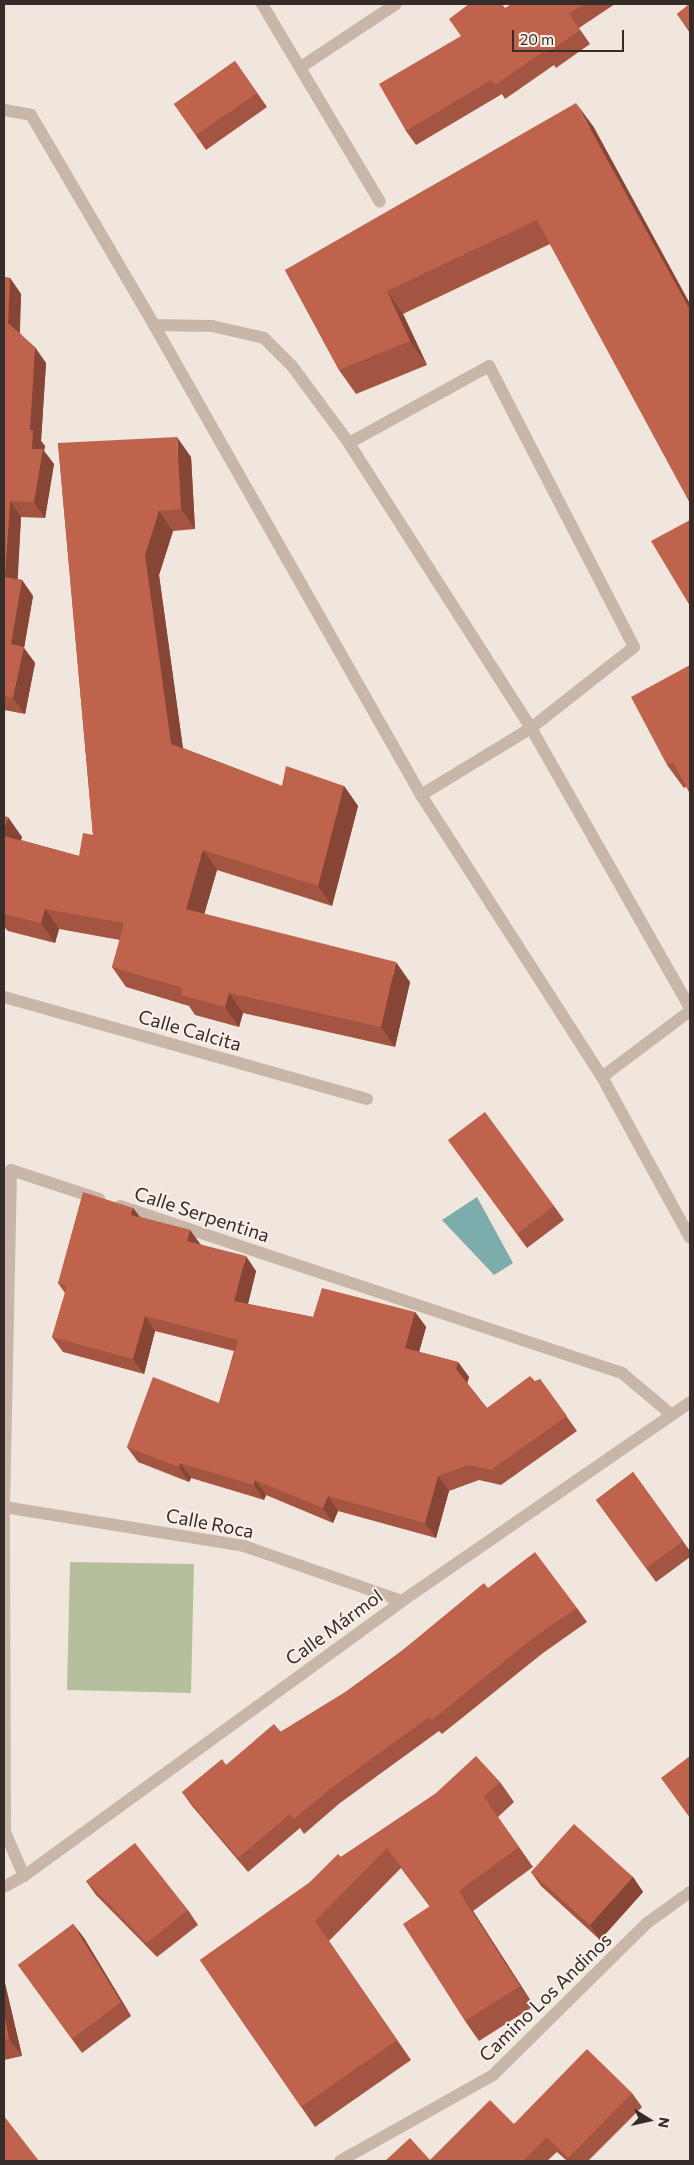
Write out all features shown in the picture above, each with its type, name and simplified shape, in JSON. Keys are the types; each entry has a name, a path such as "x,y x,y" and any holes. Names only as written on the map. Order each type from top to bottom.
{"street":[{"path":"262,4 380,202"},
{"path":"301,67 396,4"},
{"path":"4,110 31,115 154,325 421,795 602,1077 690,1238"},
{"path":"154,325 212,326 264,338 292,366 349,443 531,728 690,1010 602,1077"},
{"path":"349,443 488,366 634,647 531,728 421,795"},
{"name":"Calle Calcita","path":"4,997 367,1099"},
{"name":"Calle Serpentina","path":"24,1876 5,1832 4,1507 11,1170 622,1373 672,1416"},
{"name":"Calle Mármol","path":"4,1887 24,1876 402,1601 690,1402"},
{"name":"Calle Roca","path":"4,1507 244,1546 402,1601"},
{"name":"Camino Los Andinos","path":"340,2161 493,2075 647,1923 690,1892"}],"green space":[{"path":"70,1562 194,1564 191,1693 67,1690"}],"water":[{"path":"477,1197 513,1263 494,1275 442,1220"}],"building":[{"path":"469,4 502,4 505,8 512,4 584,4 569,14 580,30 546,54 544,51 495,85 491,80 406,131 379,84 461,36 449,19"},
{"path":"690,4 690,31 677,14"},
{"path":"235,61 257,93 196,135 174,104"},
{"path":"576,103 690,310 690,503 537,220 387,291 410,341 339,370 285,270"},
{"path":"4,277 10,278 8,323 35,347 30,430 33,430 32,449 43,449 34,502 10,501 5,577 22,580 11,644 24,647 13,698 4,696"},
{"path":"177,437 181,509 159,511 145,555 171,744 282,786 286,766 344,786 318,886 203,850 186,909 396,962 381,1027 229,993 225,1007 181,995 183,988 112,967 124,923 45,909 41,923 4,914 4,836 79,856 83,833 93,835 58,443"},
{"path":"690,520 690,606 651,541"},
{"path":"690,665 690,794 673,762 667,765 631,697"},
{"path":"4,816 8,817 4,830"},
{"path":"485,1112 554,1206 517,1234 448,1140"},
{"path":"83,1192 133,1208 131,1215 190,1230 187,1241 246,1256 234,1301 313,1317 322,1288 415,1312 405,1348 458,1362 456,1369 487,1408 530,1376 535,1381 540,1379 567,1416 491,1470 468,1465 438,1476 425,1523 328,1496 323,1508 255,1480 254,1485 180,1463 179,1467 127,1447 153,1377 219,1403 238,1340 145,1316 133,1359 52,1337 67,1286 58,1283"},
{"path":"633,1472 683,1541 646,1568 596,1500"},
{"path":"535,1552 577,1608 533,1638 432,1720 429,1717 330,1789 294,1819 290,1814 238,1858 182,1792 222,1759 226,1765 274,1724 281,1732 344,1693 387,1663 484,1583 488,1588"},
{"path":"476,1756 500,1782 484,1797 519,1847 459,1891 520,1986 465,2021 403,1924 430,1906 387,1848 315,1921 397,2040 301,2107 200,1960 309,1883 338,1854 341,1857 435,1794"},
{"path":"690,1756 690,1818 661,1778"},
{"path":"574,1824 633,1877 590,1925 531,1872"},
{"path":"135,1843 188,1910 147,1943 86,1881"},
{"path":"73,1924 121,2002 72,2039 18,1965"},
{"path":"4,2014 9,2039 4,2040"},
{"path":"587,2049 632,2093 568,2158 547,2137 523,2161 385,2161 410,2138 430,2160 490,2100 514,2124"},
{"path":"4,2116 39,2161 4,2161"}]}
